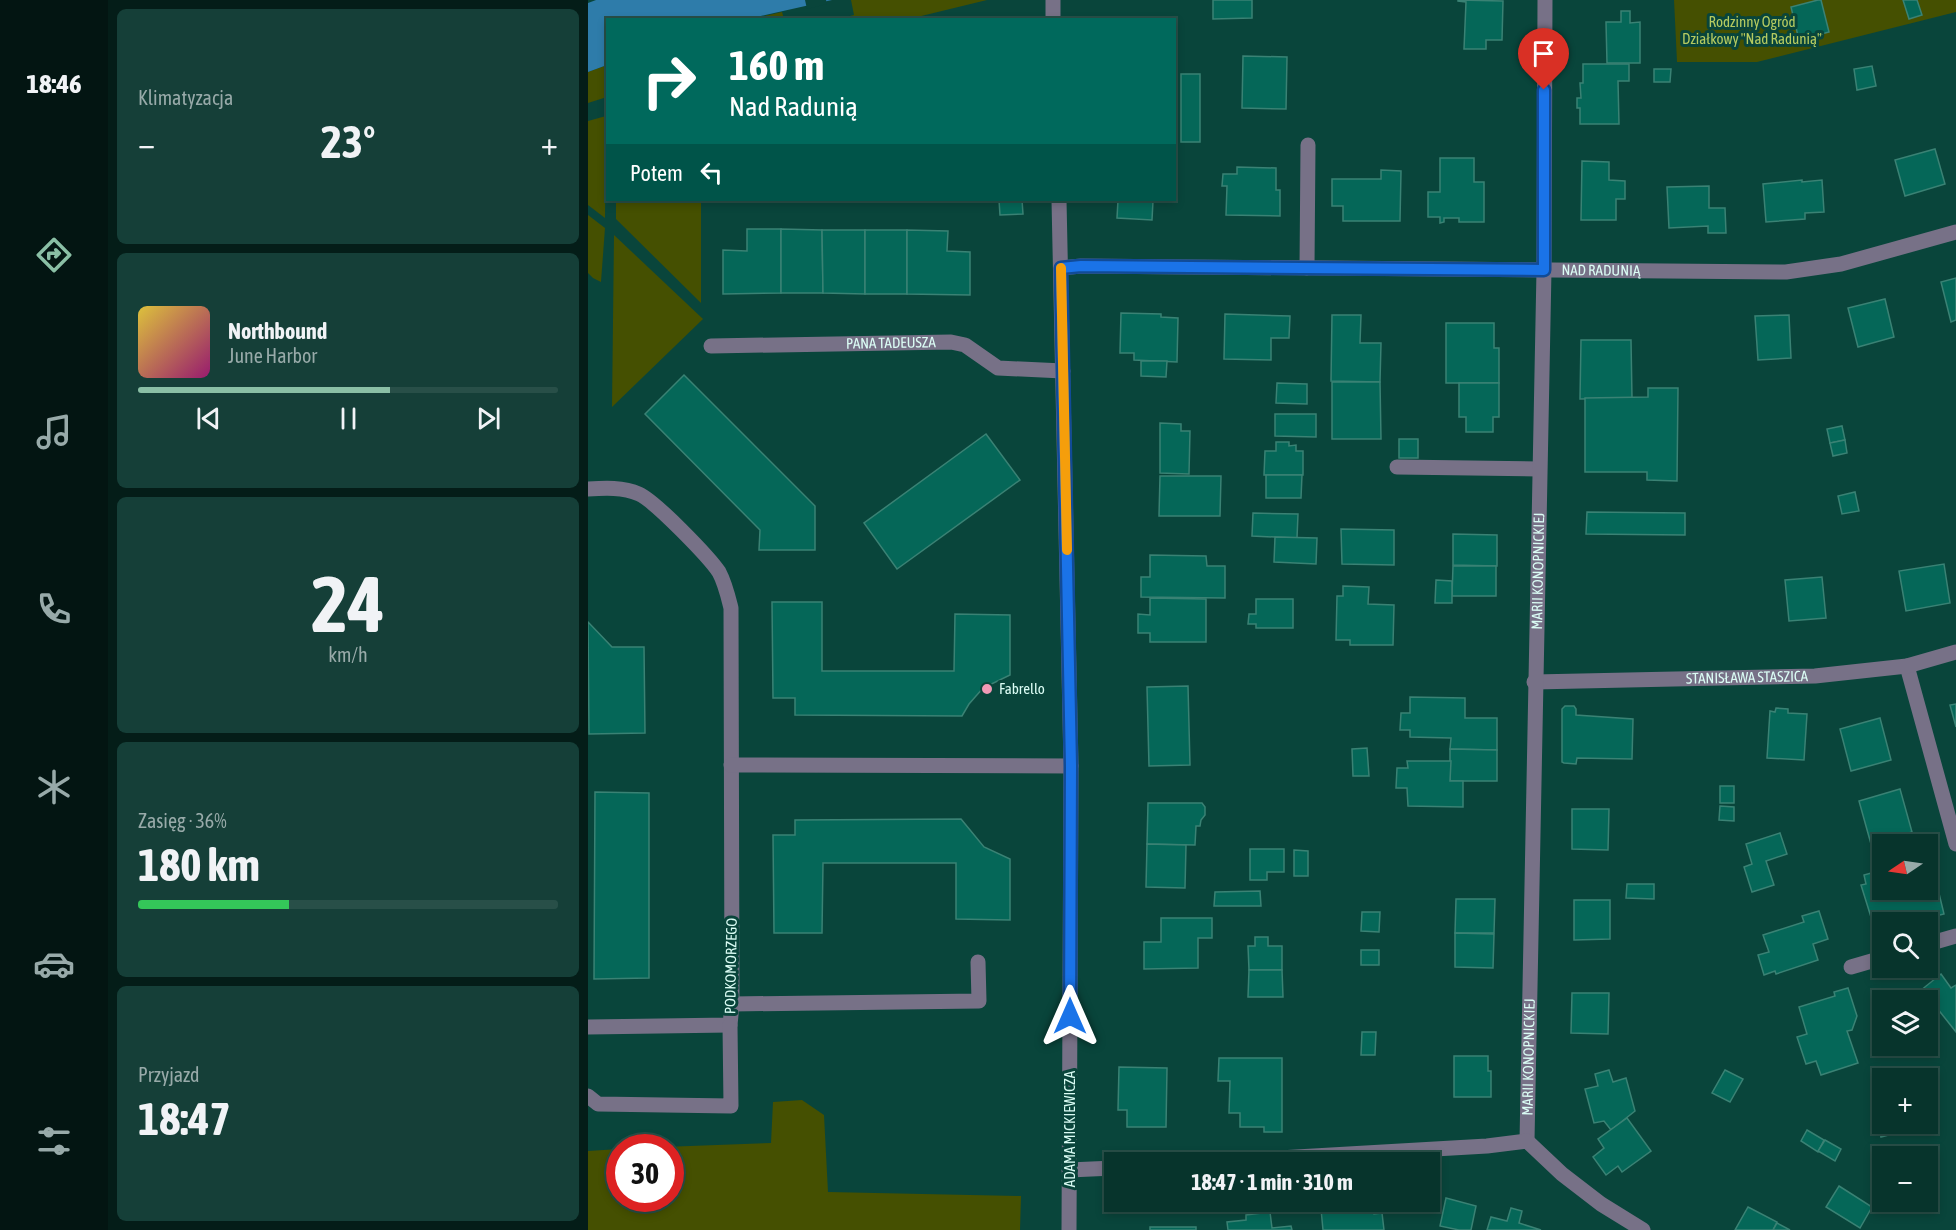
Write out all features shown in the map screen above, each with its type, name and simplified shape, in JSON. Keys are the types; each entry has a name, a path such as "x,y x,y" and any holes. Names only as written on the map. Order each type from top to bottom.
{"street":[{"path":"1053,0 1053,18"},
{"name":"MARII KONOPNICKIEJ","path":"1527,1141 1534,682 1544,270 1545,0"},
{"path":"1307,268 1308,145"},
{"name":"ADAMA MICKIEWICZA","path":"1059,201 1071,766 1069,1230"},
{"name":"NAD RADUNIĄ","path":"1061,268 1081,266 1786,272 1841,264 1956,232"},
{"name":"PANA TADEUSZA","path":"711,346 951,342 965,345 998,368 1063,371"},
{"path":"1397,467 1539,469"},
{"name":"PODKOMORZEGO","path":"588,489 624,489 652,502 708,558 720,573 727,590 731,608 732,1004 730,1025 588,1027"},
{"name":"STANISŁAWA STASZICA","path":"1534,682 1815,676 1906,666 1956,652"},
{"path":"1906,666 1956,844"},
{"path":"731,765 1071,766"},
{"path":"1938,941 1956,936"},
{"path":"1851,967 1872,961"},
{"path":"732,1004 979,1001 978,962"},
{"path":"588,1096 598,1104 731,1106 730,1025"},
{"path":"1382,1152 1486,1146 1527,1141 1562,1174 1601,1204 1643,1230"},
{"path":"1069,1170 1104,1168"}],"green space":[{"path":"851,0 987,0 913,18 841,18 854,15"},
{"name":"Rodzinny Ogród Działkowy \"Nad Radunią\"","path":"1674,0 1956,0 1956,12 1757,62 1677,62"},
{"path":"782,12 784,18 756,18"},
{"path":"606,65 606,97 588,103 588,72"},
{"path":"606,116 605,218 588,205 588,121"},
{"path":"616,201 701,201 701,303 616,219"},
{"path":"588,215 605,228 601,282 588,273"},
{"path":"614,235 703,319 612,407"},
{"path":"802,1100 824,1115 828,1192 1021,1196 1020,1230 588,1230 588,1151 606,1150 606,1212 684,1212 684,1146 771,1143 773,1102"}],"water":[{"path":"596,0 832,0 751,18 606,18 606,65 588,72 588,3"}],"pier":[{"path":"805,0 826,0 827,4 807,9"}],"building":[{"path":"1213,0 1252,0 1252,18 1213,19"},
{"path":"1458,0 1503,1 1502,40 1486,40 1486,49 1464,49 1466,2"},
{"path":"1821,0 1829,32 1799,40 1791,7"},
{"path":"1903,0 1917,0 1922,15 1909,19"},
{"path":"1621,11 1630,11 1630,23 1640,22 1640,63 1607,63 1606,22 1621,22"},
{"path":"1243,56 1287,57 1286,109 1242,108"},
{"path":"1583,64 1629,64 1629,81 1618,81 1619,124 1580,124 1580,108 1577,108 1577,98 1581,98 1580,83 1583,83"},
{"path":"1872,66 1876,86 1857,90 1854,69"},
{"path":"1654,69 1671,69 1670,82 1654,82"},
{"path":"1181,74 1200,74 1200,142 1181,142"},
{"path":"1935,149 1945,184 1905,196 1895,160"},
{"path":"1440,158 1474,158 1474,182 1484,182 1484,222 1459,222 1459,218 1444,218 1444,222 1440,223 1440,217 1428,217 1428,192 1440,192"},
{"path":"1582,161 1609,162 1609,180 1625,181 1625,199 1616,199 1616,220 1581,220"},
{"path":"1237,167 1276,168 1276,190 1280,190 1280,216 1226,215 1227,186 1222,186 1223,174 1237,174"},
{"path":"1381,170 1401,171 1400,221 1343,221 1343,206 1332,206 1332,179 1381,179"},
{"path":"1802,180 1802,182 1822,180 1824,212 1805,213 1805,219 1766,222 1763,184"},
{"path":"1709,186 1709,208 1725,208 1726,233 1708,233 1708,226 1669,228 1667,187"},
{"path":"999,201 1022,201 1023,214 1000,215"},
{"path":"1118,201 1153,201 1152,220 1117,218"},
{"path":"747,229 781,229 781,293 723,294 723,250 747,251"},
{"path":"781,229 822,230 823,293 781,293"},
{"path":"822,230 865,230 865,294 823,293"},
{"path":"865,230 907,230 907,294 865,294"},
{"path":"907,230 948,231 947,251 970,252 970,295 907,294"},
{"path":"1956,278 1956,320 1951,322 1941,282"},
{"path":"1885,299 1894,337 1858,347 1848,308"},
{"path":"1121,313 1161,314 1161,317 1178,318 1177,362 1134,360 1134,353 1120,353"},
{"path":"1225,314 1290,316 1289,338 1271,338 1271,360 1224,359"},
{"path":"1332,315 1361,315 1360,343 1381,343 1380,382 1331,381"},
{"path":"1789,315 1791,358 1758,360 1755,316"},
{"path":"1446,323 1494,323 1494,348 1499,348 1499,383 1446,383"},
{"path":"1581,340 1631,340 1632,398 1580,399"},
{"path":"1141,361 1167,361 1166,377 1141,376"},
{"path":"684,375 815,506 815,550 759,550 760,530 645,414"},
{"path":"1332,382 1380,382 1381,439 1332,439"},
{"path":"1277,383 1307,384 1307,404 1276,403"},
{"path":"1459,383 1499,383 1499,417 1493,417 1493,432 1466,432 1466,417 1459,417"},
{"path":"1648,388 1678,388 1677,481 1647,480 1647,472 1585,472 1585,398 1648,397"},
{"path":"1275,414 1316,414 1316,437 1275,436"},
{"path":"1160,423 1181,424 1181,431 1190,431 1189,474 1160,473"},
{"path":"1842,426 1845,440 1830,443 1827,429"},
{"path":"986,434 1020,480 897,569 864,523"},
{"path":"1399,439 1418,439 1418,458 1399,458"},
{"path":"1845,440 1847,453 1833,456 1830,443"},
{"path":"1276,442 1289,442 1289,446 1296,445 1296,451 1303,451 1303,475 1264,475 1265,451 1276,451"},
{"path":"1266,475 1302,475 1301,498 1266,498"},
{"path":"1160,476 1221,476 1220,516 1159,516"},
{"path":"1855,492 1859,511 1842,514 1838,496"},
{"path":"1587,512 1685,513 1685,535 1586,534"},
{"path":"1253,513 1298,514 1297,538 1252,536"},
{"path":"1341,529 1394,530 1394,565 1342,564"},
{"path":"1453,534 1497,535 1497,566 1453,565"},
{"path":"1275,537 1317,538 1316,564 1274,562"},
{"path":"1150,555 1206,556 1207,566 1225,566 1225,598 1141,597 1141,577 1150,577"},
{"path":"1944,564 1950,603 1906,611 1899,571"},
{"path":"1453,566 1496,566 1496,596 1452,596"},
{"path":"1822,577 1826,618 1789,621 1785,580"},
{"path":"1436,580 1452,581 1452,603 1435,603"},
{"path":"1343,586 1369,587 1368,604 1394,605 1393,645 1350,645 1350,640 1336,640 1337,596 1343,596"},
{"path":"1150,598 1206,599 1206,642 1150,642 1150,633 1138,633 1138,614 1150,615"},
{"path":"1256,599 1293,599 1293,628 1256,628 1256,624 1248,624 1249,614 1256,614"},
{"path":"772,602 822,602 822,671 954,671 955,614 1010,615 1010,675 983,688 962,716 795,715 795,698 773,698"},
{"path":"588,622 612,647 644,647 645,733 589,734"},
{"path":"1188,686 1190,765 1149,766 1147,687"},
{"path":"1410,697 1465,698 1465,718 1497,718 1497,750 1450,749 1451,738 1410,737 1410,730 1400,730 1401,713 1410,713"},
{"path":"1956,704 1956,727 1950,705"},
{"path":"1565,706 1574,706 1576,715 1633,719 1632,759 1577,758 1576,764 1562,762 1562,709"},
{"path":"1776,708 1788,709 1788,713 1807,714 1804,760 1767,758 1770,711 1775,712"},
{"path":"1880,718 1891,760 1851,771 1840,729"},
{"path":"1367,748 1369,776 1353,776 1352,749"},
{"path":"1450,749 1497,750 1497,781 1450,781"},
{"path":"1407,761 1451,761 1450,781 1463,781 1463,807 1408,806 1407,788 1396,788 1397,768 1408,768"},
{"path":"1720,786 1734,786 1734,803 1720,803"},
{"path":"1900,789 1912,832 1872,834 1871,844 1859,801"},
{"path":"595,792 649,793 649,978 594,979"},
{"path":"1148,803 1202,803 1205,807 1205,815 1200,826 1196,826 1195,845 1147,844"},
{"path":"1720,806 1734,807 1734,821 1719,820"},
{"path":"1572,809 1609,809 1608,850 1572,849"},
{"path":"961,819 984,847 1010,859 1010,920 956,919 956,863 823,863 822,933 774,933 773,835 795,835 795,820"},
{"path":"1780,833 1787,854 1766,861 1774,885 1752,892 1744,867 1752,864 1746,844"},
{"path":"1147,844 1186,845 1185,888 1146,887"},
{"path":"1250,849 1284,849 1284,872 1267,872 1267,880 1250,880"},
{"path":"1294,850 1308,851 1308,876 1294,876"},
{"path":"1872,873 1872,900 1938,900 1938,889 1944,914 1938,915 1938,912 1894,911 1872,912 1871,917 1861,885 1866,884 1864,875"},
{"path":"1627,884 1654,884 1654,899 1626,898"},
{"path":"1260,891 1261,906 1214,906 1215,892"},
{"path":"1456,899 1495,899 1494,933 1455,933"},
{"path":"1574,900 1610,900 1610,939 1574,940"},
{"path":"1819,911 1828,939 1813,944 1818,960 1776,974 1775,971 1764,975 1758,955 1769,952 1763,935 1804,922 1802,916"},
{"path":"1362,912 1380,912 1379,932 1361,931"},
{"path":"1161,918 1212,918 1212,938 1198,938 1198,968 1144,969 1144,942 1161,942"},
{"path":"1455,933 1494,934 1493,968 1455,967"},
{"path":"1255,937 1268,937 1268,946 1282,946 1282,970 1249,970 1248,946 1255,946"},
{"path":"1361,950 1379,950 1379,965 1361,965"},
{"path":"1249,970 1282,970 1283,997 1248,997"},
{"path":"1941,974 1951,988 1956,985 1956,1032 1938,1009 1938,990 1921,990"},
{"path":"1848,988 1857,1016 1852,1030 1847,1031 1858,1063 1821,1075 1816,1061 1806,1064 1797,1037 1807,1034 1799,1007 1835,996 1834,992"},
{"path":"1572,993 1609,993 1608,1034 1571,1033"},
{"path":"1362,1032 1376,1032 1375,1055 1361,1055"},
{"path":"1454,1056 1488,1056 1488,1071 1491,1071 1491,1097 1454,1097"},
{"path":"1219,1058 1282,1058 1282,1132 1264,1132 1264,1127 1240,1127 1240,1113 1229,1113 1230,1081 1218,1081"},
{"path":"1119,1067 1167,1068 1166,1127 1127,1127 1127,1110 1118,1110"},
{"path":"1609,1070 1613,1082 1626,1078 1635,1111 1611,1130 1604,1121 1594,1123 1585,1089 1598,1086 1595,1074"},
{"path":"1725,1070 1743,1079 1730,1102 1712,1093"},
{"path":"1627,1118 1651,1151 1622,1172 1618,1166 1606,1175 1593,1157 1604,1148 1598,1139"},
{"path":"1807,1130 1824,1140 1818,1152 1801,1141"},
{"path":"1825,1140 1841,1149 1835,1161 1818,1151"},
{"path":"1839,1186 1872,1207 1860,1228 1826,1207"},
{"path":"1446,1198 1476,1206 1471,1230 1440,1226"},
{"path":"1748,1207 1777,1222 1773,1230 1735,1230"},
{"path":"1511,1208 1522,1211 1519,1223 1541,1230 1487,1230 1491,1217 1507,1221"},
{"path":"1270,1212 1272,1228 1291,1226 1292,1230 1228,1230 1227,1222 1246,1220 1246,1215"},
{"path":"1321,1212 1382,1213 1384,1230 1323,1230"},
{"path":"1777,1223 1790,1230 1773,1230"},
{"path":"1150,1227 1196,1227 1196,1230 1150,1230"}],"slow traffic":[{"path":"1061,268 1067,550"}],"place":[{"name":"Fabrello","path":"987,689"}],"route":[{"path":"1070,1016 1071,766 1061,268 1081,266 1544,270 1544,90"}]}
